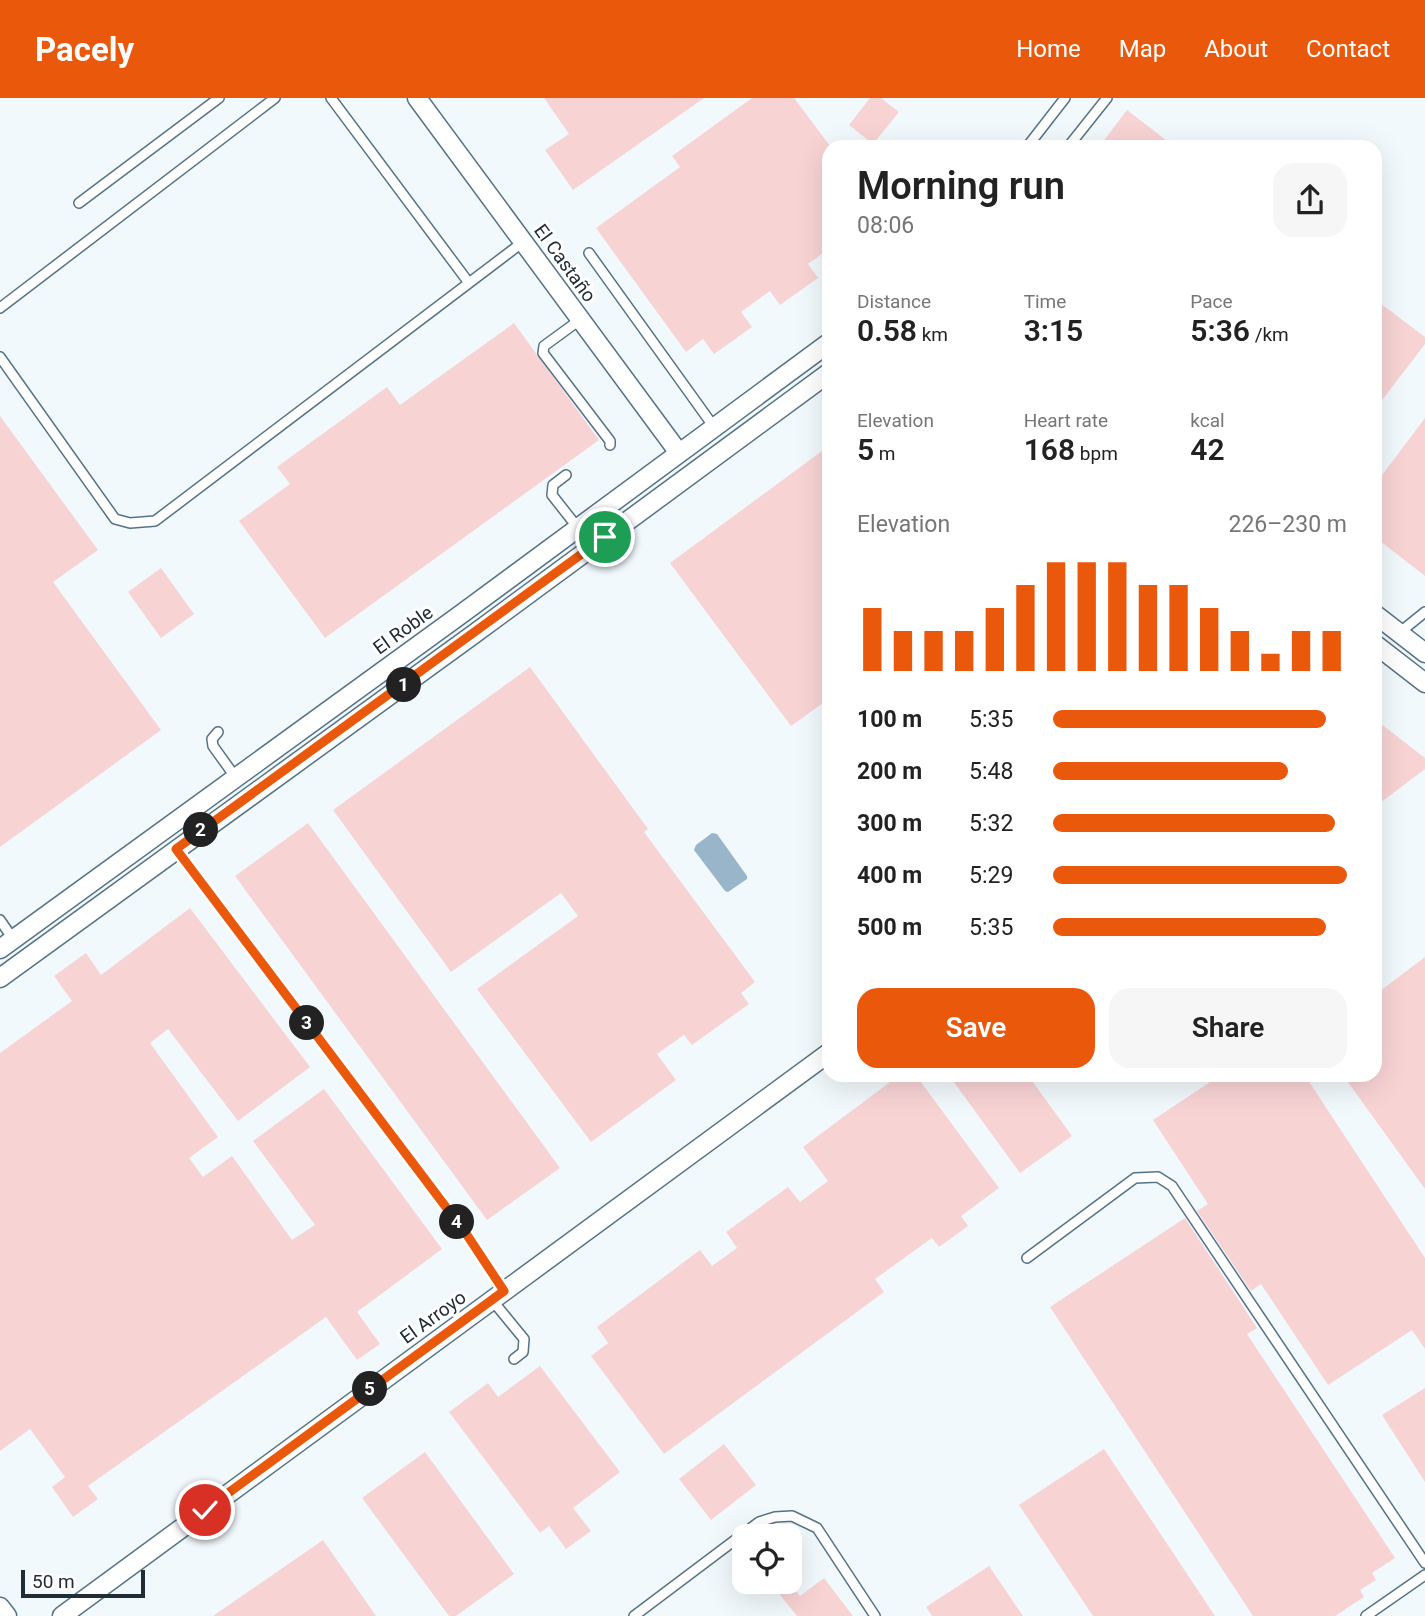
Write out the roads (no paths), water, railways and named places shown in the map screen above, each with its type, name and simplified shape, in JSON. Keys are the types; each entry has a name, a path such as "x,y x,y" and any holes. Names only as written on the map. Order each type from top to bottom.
{"street":[{"name":"El Castaño","path":"417,98 679,453"},
{"name":"El Roble","path":"7,944 822,348"},
{"path":"0,978 822,378"},
{"path":"460,615 474,634"},
{"path":"1382,620 1425,653"},
{"path":"1382,644 1399,633"},
{"path":"1382,652 1425,683"},
{"name":"El Arroyo","path":"62,1616 822,1058"},
{"path":"0,1607 7,1616"}],"lane":[{"path":"79,202 219,98"},
{"path":"0,308 275,98"},
{"path":"331,98 469,283"},
{"path":"1032,140 1065,98"},
{"path":"1074,140 1107,98"},
{"path":"0,357 115,519 130,523 155,521 523,242"},
{"path":"589,253 714,427"},
{"path":"581,319 544,346 543,352 610,441 610,445"},
{"path":"566,475 553,485 552,495 578,528"},
{"path":"1399,633 1425,612"},
{"path":"218,732 212,739 213,746 236,778"},
{"path":"176,849 467,1235 524,1339 523,1352 514,1359"},
{"path":"0,920 7,944"},
{"path":"1027,1258 1135,1178 1158,1177 1172,1186 1425,1563"},
{"path":"634,1616 759,1522 792,1516 817,1528 874,1616"},
{"path":"1366,1616 1425,1575"}],"water":[{"path":"712,833 717,834 747,876 747,879 728,892 694,850 696,845"}]}
